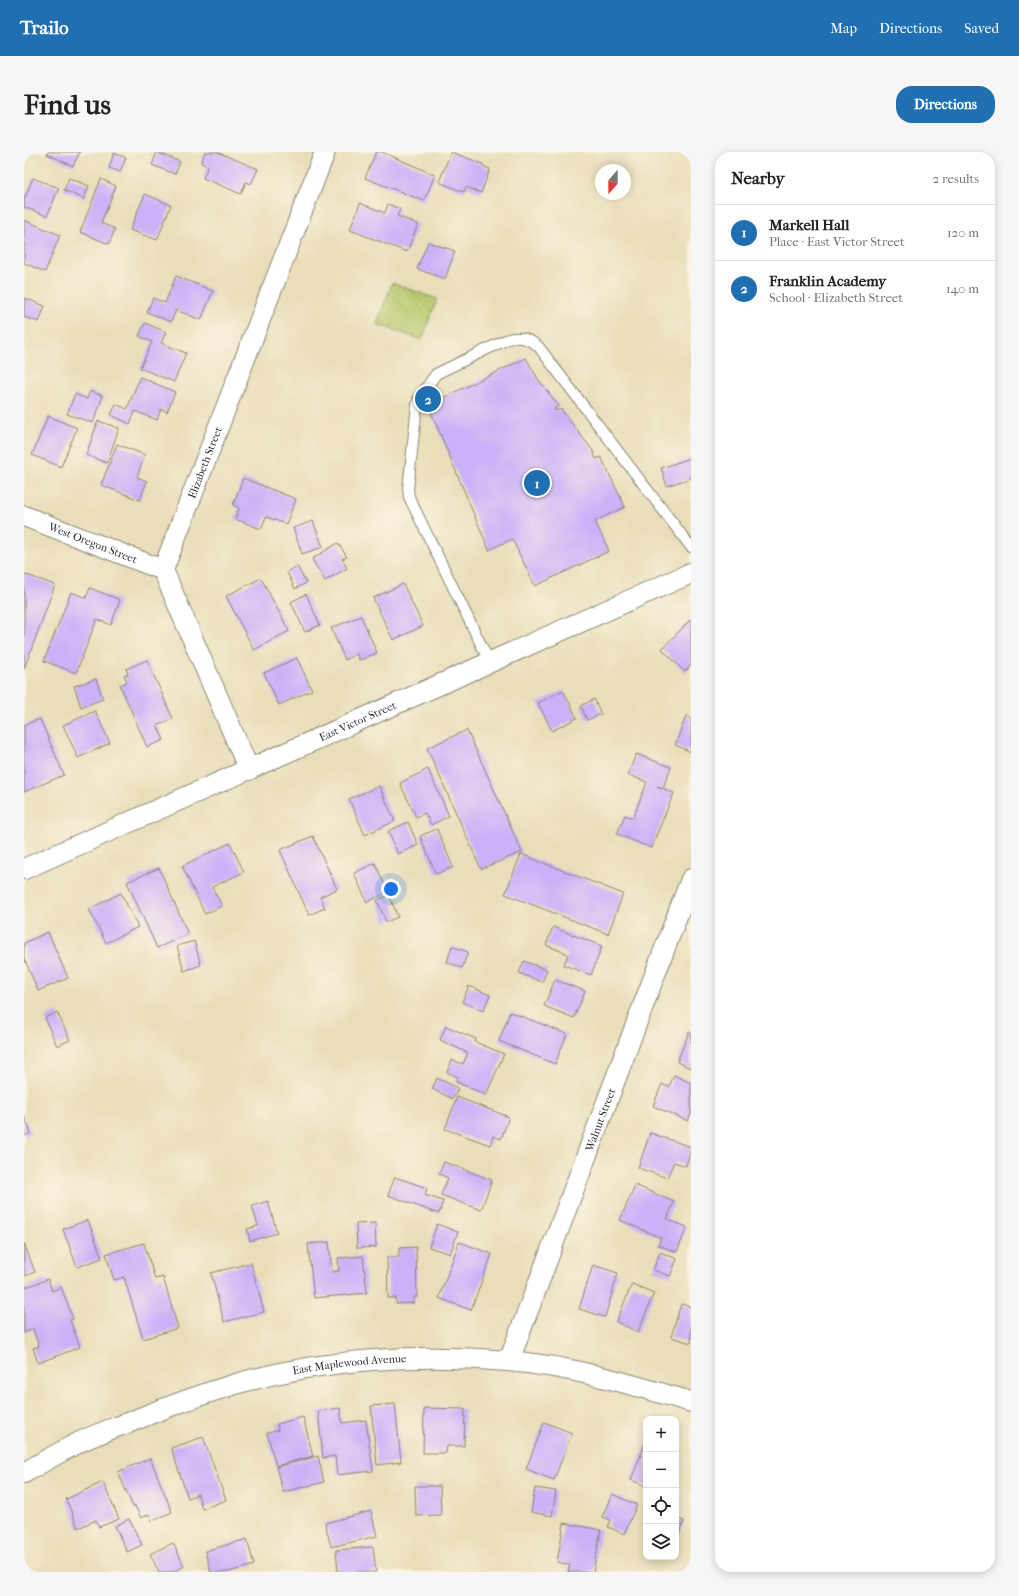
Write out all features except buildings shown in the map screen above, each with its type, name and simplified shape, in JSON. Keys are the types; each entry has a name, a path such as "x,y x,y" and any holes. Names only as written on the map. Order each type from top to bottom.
{"street":[{"name":"Elizabeth Street","path":"163,570 324,152"},
{"name":"West Oregon Street","path":"24,516 163,570"},
{"path":"163,570 249,770"},
{"name":"East Victor Street","path":"24,870 691,573"},
{"name":"Walnut Street","path":"509,1361 691,879"},
{"name":"East Maplewood Avenue","path":"24,1473 76,1444 180,1402 240,1383 296,1371 347,1363 396,1359 451,1358 509,1361 579,1371 691,1402"}],"lane":[{"path":"490,663 410,497 408,489 419,398 436,374 508,339 519,336 529,339 538,346 691,548"}],"green space":[{"path":"392,283 437,299 422,340 377,324"}],"place":[{"name":"Franklin Academy","path":"428,399"},
{"name":"Markell Hall","path":"537,483"}]}
